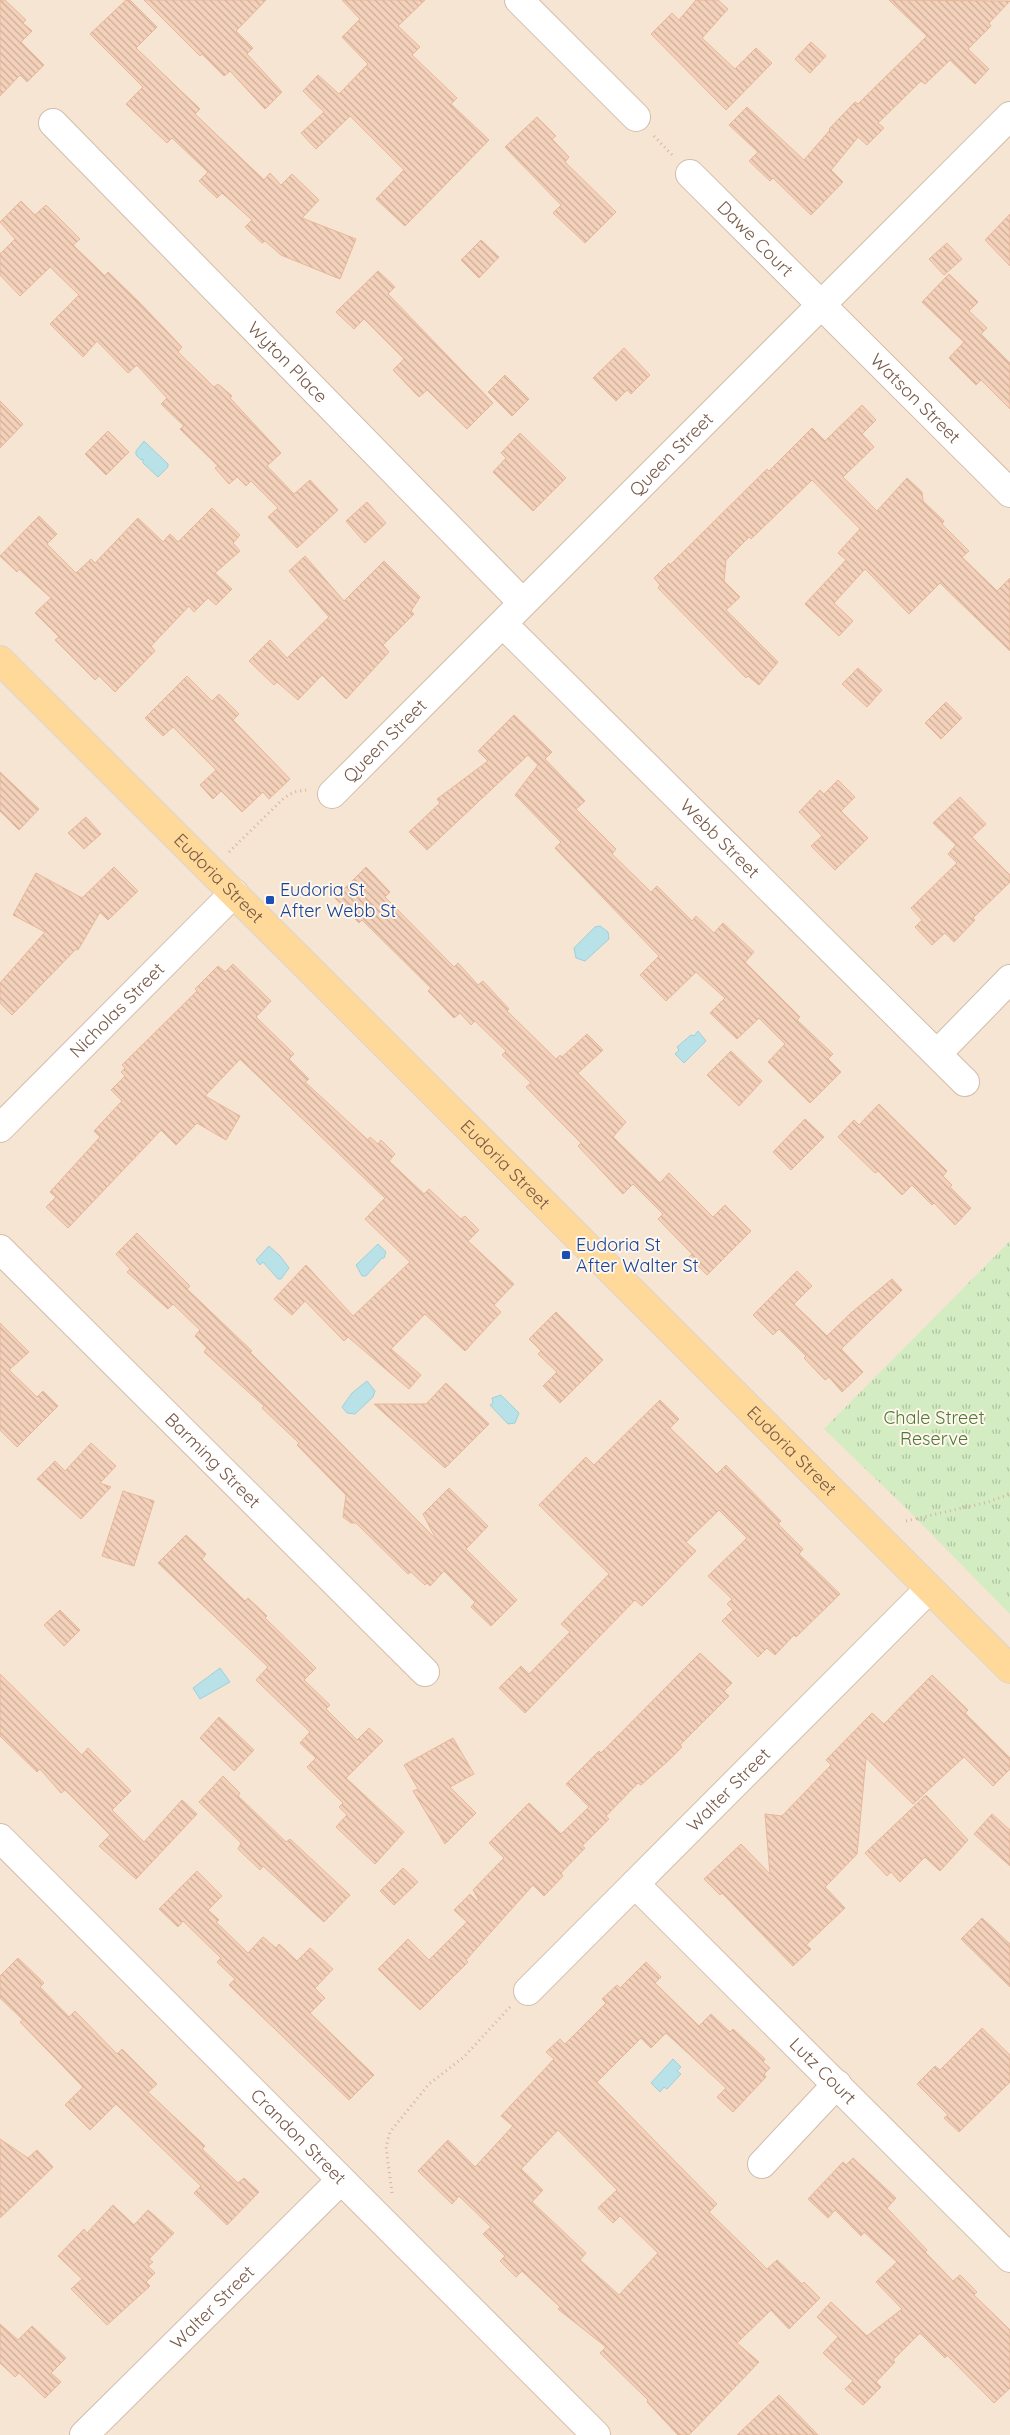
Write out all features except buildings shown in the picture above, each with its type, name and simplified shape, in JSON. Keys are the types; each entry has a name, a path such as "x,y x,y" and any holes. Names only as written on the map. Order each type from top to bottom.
{"main road":[{"name":"Eudoria Street","path":"0,660 1010,1669"}],"street":[{"path":"519,0 636,117"},
{"name":"Queen Street","path":"332,794 1010,116"},
{"name":"Wyton Place","path":"53,123 522,602"},
{"name":"Dawe Court","path":"690,174 821,304"},
{"name":"Watson Street","path":"821,304 1010,492"},
{"name":"Webb Street","path":"503,624 965,1082"},
{"name":"Nicholas Street","path":"0,1128 234,893"},
{"path":"937,1054 1010,979"},
{"name":"Barming Street","path":"0,1250 425,1672"},
{"name":"Walter Street","path":"528,1991 929,1589"},
{"name":"Crandon Street","path":"0,1838 596,2435"},
{"name":"Lutz Court","path":"635,1884 1010,2258"},
{"path":"762,2164 837,2084"},
{"name":"Walter Street","path":"84,2435 341,2180"}],"path":[{"path":"636,117 690,174"},
{"path":"210,870 284,798 302,790 332,794"},
{"path":"906,1521 988,1502 1010,1494"},
{"path":"375,2212 391,2196 392,2189 386,2147 390,2132 429,2084 464,2057 493,2024 528,1991"}],"shaded area":[{"path":"0,0 1010,0 1010,2435 0,2435"}],"green space":[{"name":"Chale Street Reserve","path":"1010,1241 1010,1614 905,1507 824,1429"}],"water":[{"path":"144,441 168,464 168,467 158,477 143,463 143,459 141,460 136,455 136,451"},
{"path":"600,926 608,932 609,939 585,961 576,958 574,948 595,927"},
{"path":"698,1031 706,1041 684,1063 675,1054 679,1050 677,1047 691,1035 694,1036"},
{"path":"378,1244 386,1252 384,1258 366,1276 362,1276 356,1265"},
{"path":"269,1246 289,1268 281,1279 278,1279 263,1262 260,1265 256,1260"},
{"path":"367,1381 375,1391 373,1397 355,1414 347,1413 342,1407 352,1393"},
{"path":"501,1395 519,1413 515,1423 508,1424 490,1405 493,1403 492,1398"},
{"path":"220,1668 230,1682 200,1699 193,1688"},
{"path":"673,2059 681,2067 677,2071 681,2074 667,2089 664,2087 660,2092 651,2083"}],"place":[{"name":"Eudoria St After Webb St","path":"270,900"},
{"name":"Eudoria St After Walter St","path":"566,1255"}]}
